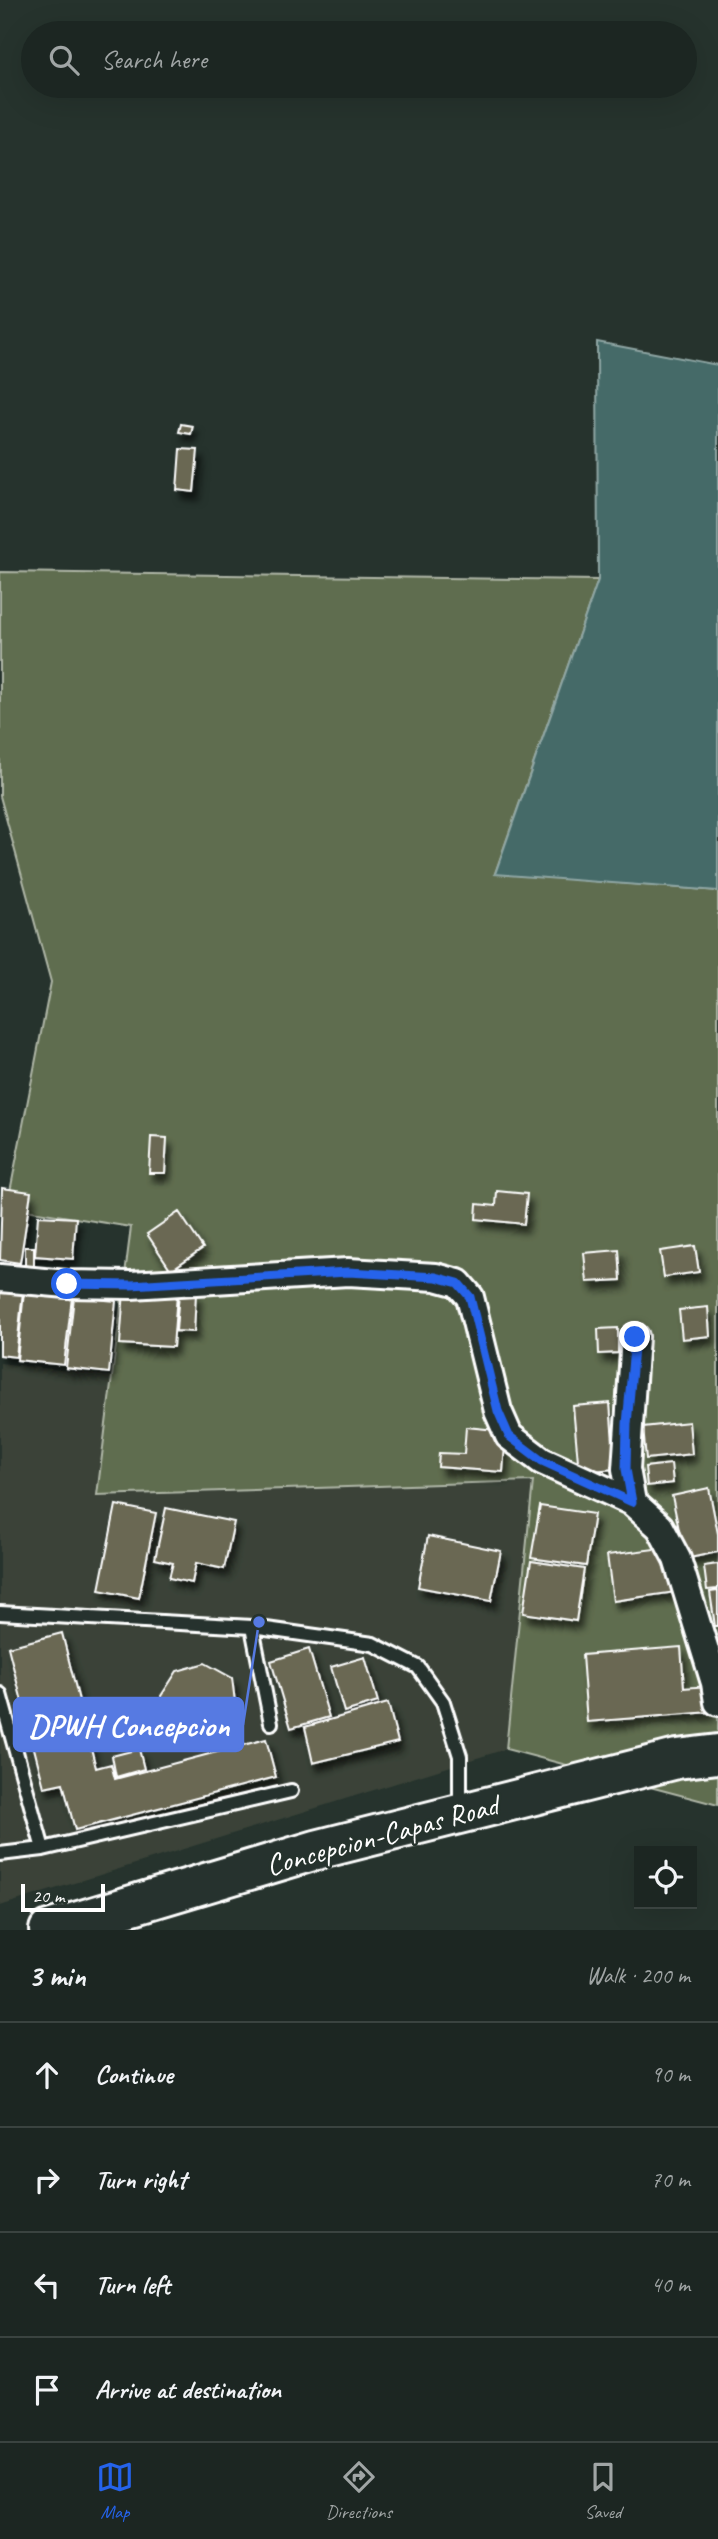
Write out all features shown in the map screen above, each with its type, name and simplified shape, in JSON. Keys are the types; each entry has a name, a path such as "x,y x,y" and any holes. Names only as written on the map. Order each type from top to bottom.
{"main road":[{"name":"Concepcion-Capas Road","path":"49,1930 316,1850 677,1759 718,1754"}],"street":[{"path":"0,1278 67,1284 131,1285 348,1272 436,1277 458,1283 470,1297 498,1411 509,1436 542,1461 632,1502 660,1527 677,1559 715,1683 718,1702"},
{"path":"632,1502 626,1469 635,1337"}],"lane":[{"path":"0,1613 252,1627 373,1644 418,1667 443,1702 460,1756 460,1815"},
{"path":"252,1627 271,1723"},
{"path":"0,1694 43,1849"},
{"path":"0,1854 43,1849 290,1791"}],"shaded area":[{"path":"0,1363 113,1376 97,1495 533,1481 506,1749 0,1906"}],"green space":[{"path":"0,572 598,580 495,873 718,891 718,1805 506,1749 533,1481 97,1495 131,1227 7,1207 51,982 0,796"}],"water":[{"path":"597,342 718,365 718,891 495,874 598,580"}],"building":[{"path":"181,424 193,426 191,434 179,432"},
{"path":"180,449 198,450 194,492 177,490"},
{"path":"151,1137 167,1138 165,1173 149,1173"},
{"path":"2,1188 31,1192 20,1263 0,1260"},
{"path":"497,1191 527,1194 524,1224 476,1219 477,1204 496,1206"},
{"path":"179,1212 203,1248 171,1270 147,1234"},
{"path":"38,1216 76,1218 73,1259 35,1256"},
{"path":"695,1246 699,1272 664,1277 660,1251"},
{"path":"25,1247 34,1247 34,1267 25,1267"},
{"path":"619,1250 621,1280 587,1282 584,1253"},
{"path":"0,1289 23,1291 16,1357 0,1355"},
{"path":"124,1291 177,1294 173,1347 120,1344"},
{"path":"24,1292 72,1297 64,1365 17,1360"},
{"path":"179,1292 196,1293 194,1332 176,1331"},
{"path":"74,1297 116,1301 109,1373 66,1368"},
{"path":"708,1307 710,1336 682,1339 679,1310"},
{"path":"618,1328 618,1353 599,1354 598,1329"},
{"path":"610,1403 615,1469 579,1472 573,1406"},
{"path":"689,1422 692,1454 646,1459 643,1427"},
{"path":"466,1427 506,1431 503,1472 438,1467 439,1453 464,1454"},
{"path":"671,1464 673,1483 647,1486 645,1467"},
{"path":"709,1488 718,1534 718,1552 685,1559 672,1496"},
{"path":"116,1505 156,1513 139,1598 99,1590"},
{"path":"540,1506 594,1514 586,1566 531,1558"},
{"path":"166,1508 234,1522 224,1569 196,1563 192,1583 169,1578 173,1563 155,1559"},
{"path":"428,1536 501,1551 491,1601 418,1587"},
{"path":"670,1547 676,1592 613,1601 607,1555"},
{"path":"531,1561 584,1569 576,1621 523,1613"},
{"path":"718,1564 718,1589 707,1590 704,1566"},
{"path":"718,1591 718,1626 715,1626 710,1592"},
{"path":"62,1633 96,1768 111,1764 115,1779 266,1739 276,1777 75,1830 63,1783 44,1787 8,1647"},
{"path":"681,1647 684,1688 708,1686 710,1712 587,1722 582,1655"},
{"path":"309,1649 329,1717 291,1728 271,1661"},
{"path":"365,1657 378,1702 344,1712 331,1667"},
{"path":"205,1663 232,1678 235,1702 219,1728 196,1734 168,1719 161,1696 177,1671"},
{"path":"388,1703 398,1742 313,1763 305,1727"},
{"path":"139,1749 144,1769 116,1777 112,1756"}],"place":[{"name":"DPWH Concepcion","path":"259,1622"}],"route":[{"path":"67,1284 131,1285 348,1272 436,1277 458,1283 470,1297 498,1411 509,1436 542,1461 632,1502 626,1469 635,1337"}]}
